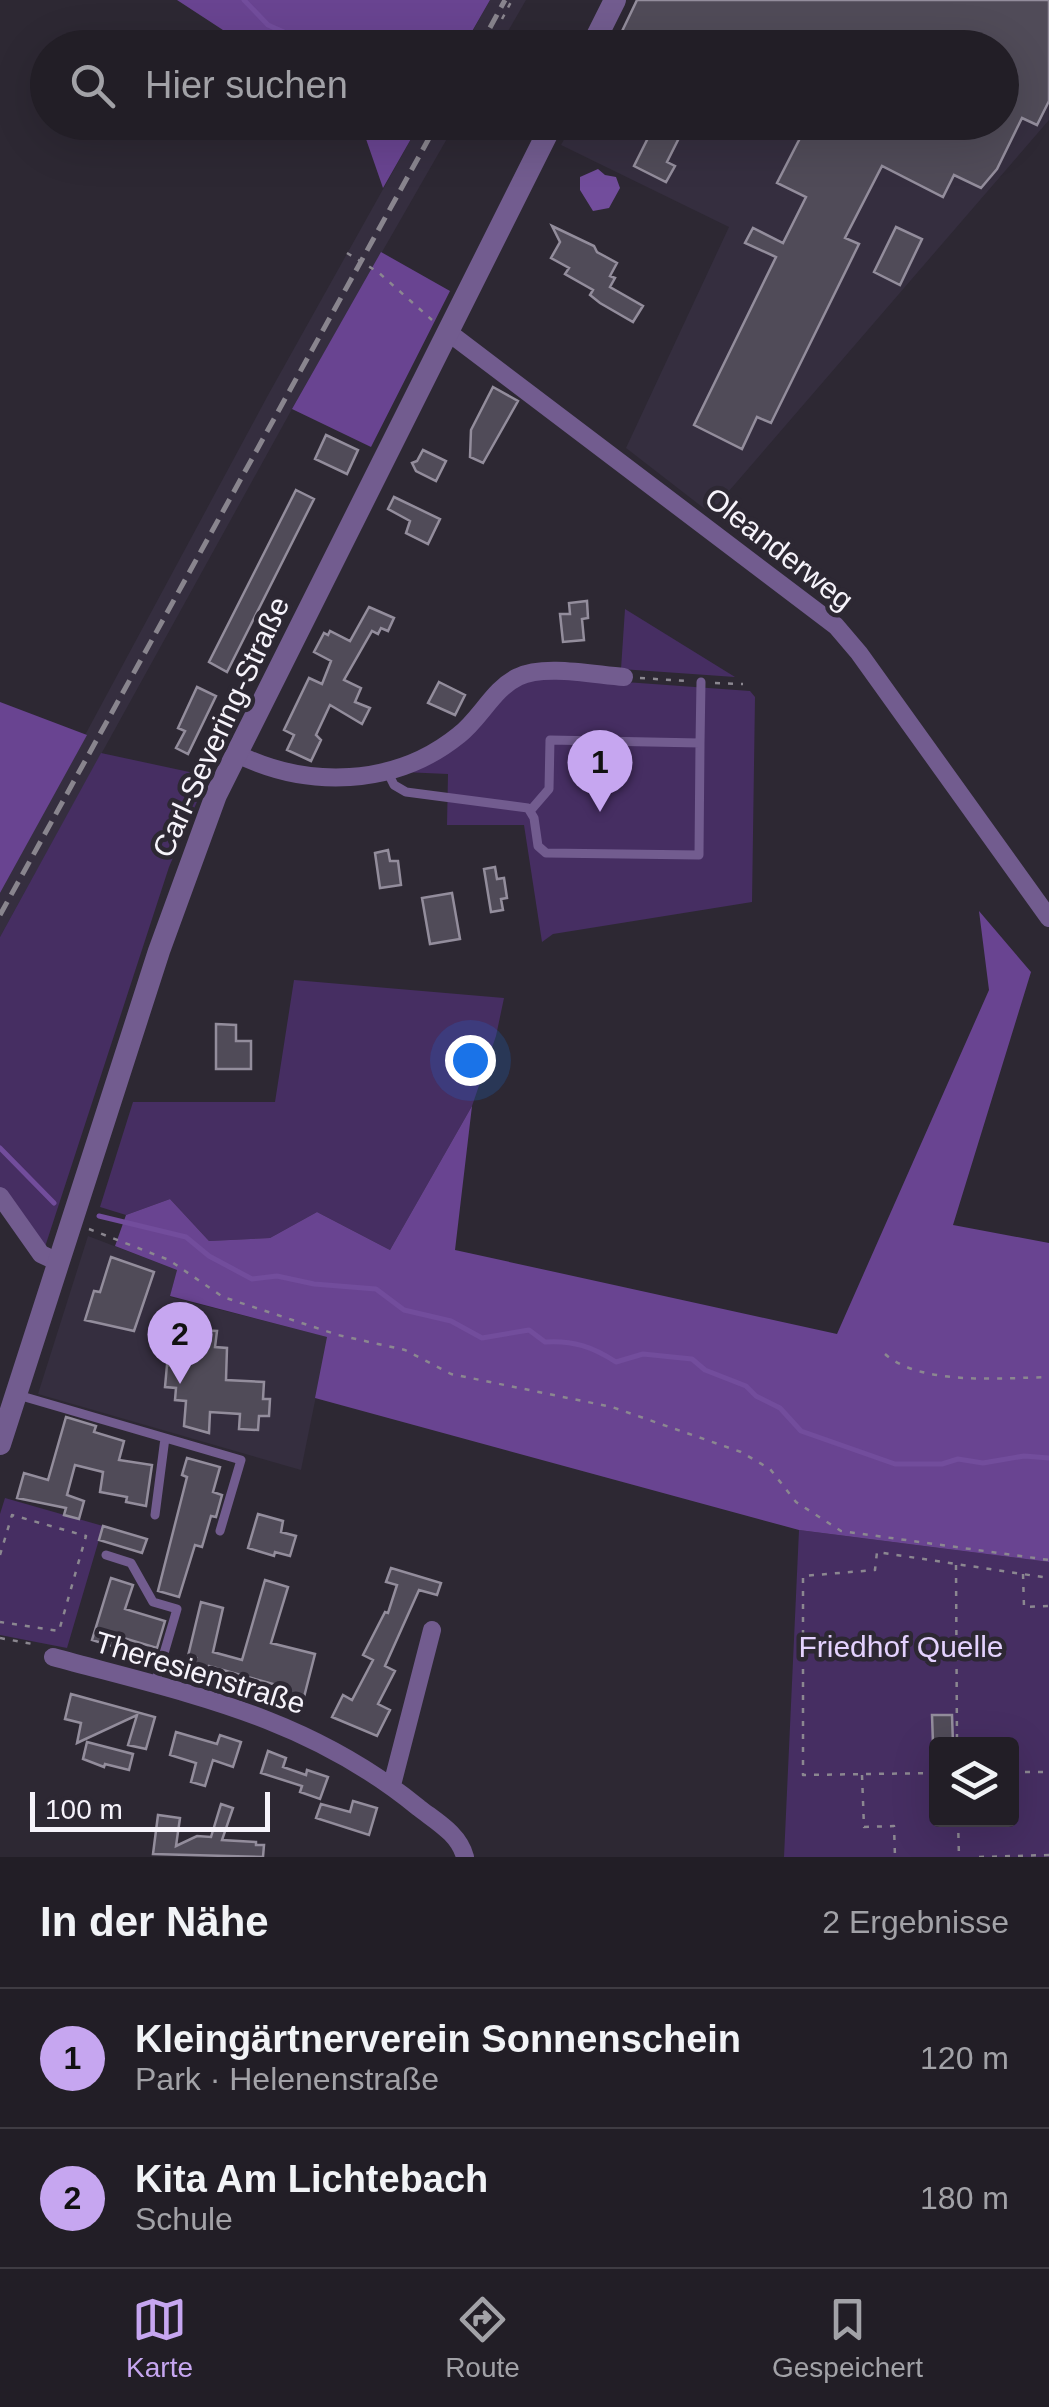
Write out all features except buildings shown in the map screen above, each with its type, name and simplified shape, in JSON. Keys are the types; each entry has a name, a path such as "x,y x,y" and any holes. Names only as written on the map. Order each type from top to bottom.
{"street":[{"path":"600,30 615,0"},
{"name":"Carl-Severing-Straße","path":"0,1444 186,870 236,753 544,140"},
{"name":"Oleanderweg","path":"448,332 836,626 1049,918"},
{"path":"236,753 270,768 318,778 352,778 388,771 416,761 456,738 518,676 538,671 624,677"},
{"path":"0,1196 41,1254 58,1262"},
{"path":"392,1785 432,1630"},
{"name":"Theresienstraße","path":"54,1656 230,1705 307,1734 392,1785 458,1839 465,1857"}],"lane":[{"path":"388,771 394,785 406,792 528,808 538,846 546,853 698,856 702,682"},
{"path":"530,811 548,788 550,740 700,743"},
{"path":"16,1395 241,1460 220,1531"},
{"path":"154,1514 165,1438"},
{"path":"106,1555 131,1563 153,1602 177,1609 155,1684"}],"path":[{"path":"502,19 512,0"},
{"path":"346,253 378,272 448,332"},
{"path":"624,677 743,684"},
{"path":"71,1223 169,1260 223,1297 338,1334 404,1350 451,1374 612,1408 741,1452 770,1469 796,1502 840,1531 1049,1560"},
{"path":"884,1354 900,1368 970,1378 1049,1377"},
{"path":"0,1555 12,1515 86,1536 59,1631 0,1622"},
{"path":"929,1773 803,1775 803,1576 876,1570 877,1552 1049,1578"},
{"path":"956,1564 957,1737"},
{"path":"1022,1572 1024,1607 1049,1606"},
{"path":"0,1638 38,1645 54,1656"},
{"path":"1019,1772 1049,1772"},
{"path":"862,1775 864,1827 894,1826 895,1857"},
{"path":"958,1827 959,1857"},
{"path":"979,1857 1049,1856"}],"shaded area":[{"path":"177,0 490,0 473,30 223,30"},
{"path":"490,0 526,0 509,30 473,30"},
{"path":"637,0 1049,0 1049,120 710,513 626,448 729,227 561,145 564,140 1019,140 1019,30 622,30"},
{"path":"366,140 410,140 383,188"},
{"path":"411,140 446,140 292,409 0,937 0,893"},
{"path":"598,169 616,177 620,188 609,208 593,211 580,190 580,177"},
{"path":"381,252 450,291 371,447 292,409"},
{"path":"0,702 87,735 0,893"},
{"path":"979,911 1031,972 953,1225 1049,1243 1049,1562 799,1530 315,1398 327,1337 170,1296 177,1270 115,1246 126,1215 170,1199 209,1241 270,1238 317,1212 390,1250 472,1106 455,1250 837,1334 989,990"},
{"path":"88,1236 177,1270 170,1297 328,1337 301,1470 38,1394"}],"green space":[{"path":"625,609 735,677 621,669"},
{"path":"556,677 750,691 755,697 752,902 553,934 542,942 524,825 447,825 448,774 403,772 521,682"},
{"path":"101,753 208,776 169,867 44,1250 0,1187 0,937"},
{"path":"294,980 504,998 496,1036 472,1106 390,1250 317,1212 270,1238 209,1241 170,1199 126,1215 100,1207 133,1102 275,1102"},
{"path":"5,1498 103,1526 67,1648 0,1635 0,1514"},
{"name":"Friedhof Quelle","path":"799,1530 1049,1562 1049,1857 784,1857"}],"waterway":[{"path":"244,0 268,25 279,30"},
{"path":"0,1148 54,1203"},
{"path":"99,1216 186,1237 209,1256 252,1279 277,1276 314,1284 376,1289 404,1310 451,1321 482,1338 529,1330 545,1342 582,1346 616,1362 643,1354 692,1359 705,1370 746,1386 780,1408 801,1431 895,1464 1049,1458"}],"railway":[{"path":"489,30 505,0"},
{"path":"0,915 428,140"}],"place":[{"name":"Kleingärtnerverein Sonnenschein","path":"600,812"},
{"name":"Kita Am Lichtebach","path":"180,1384"}]}
